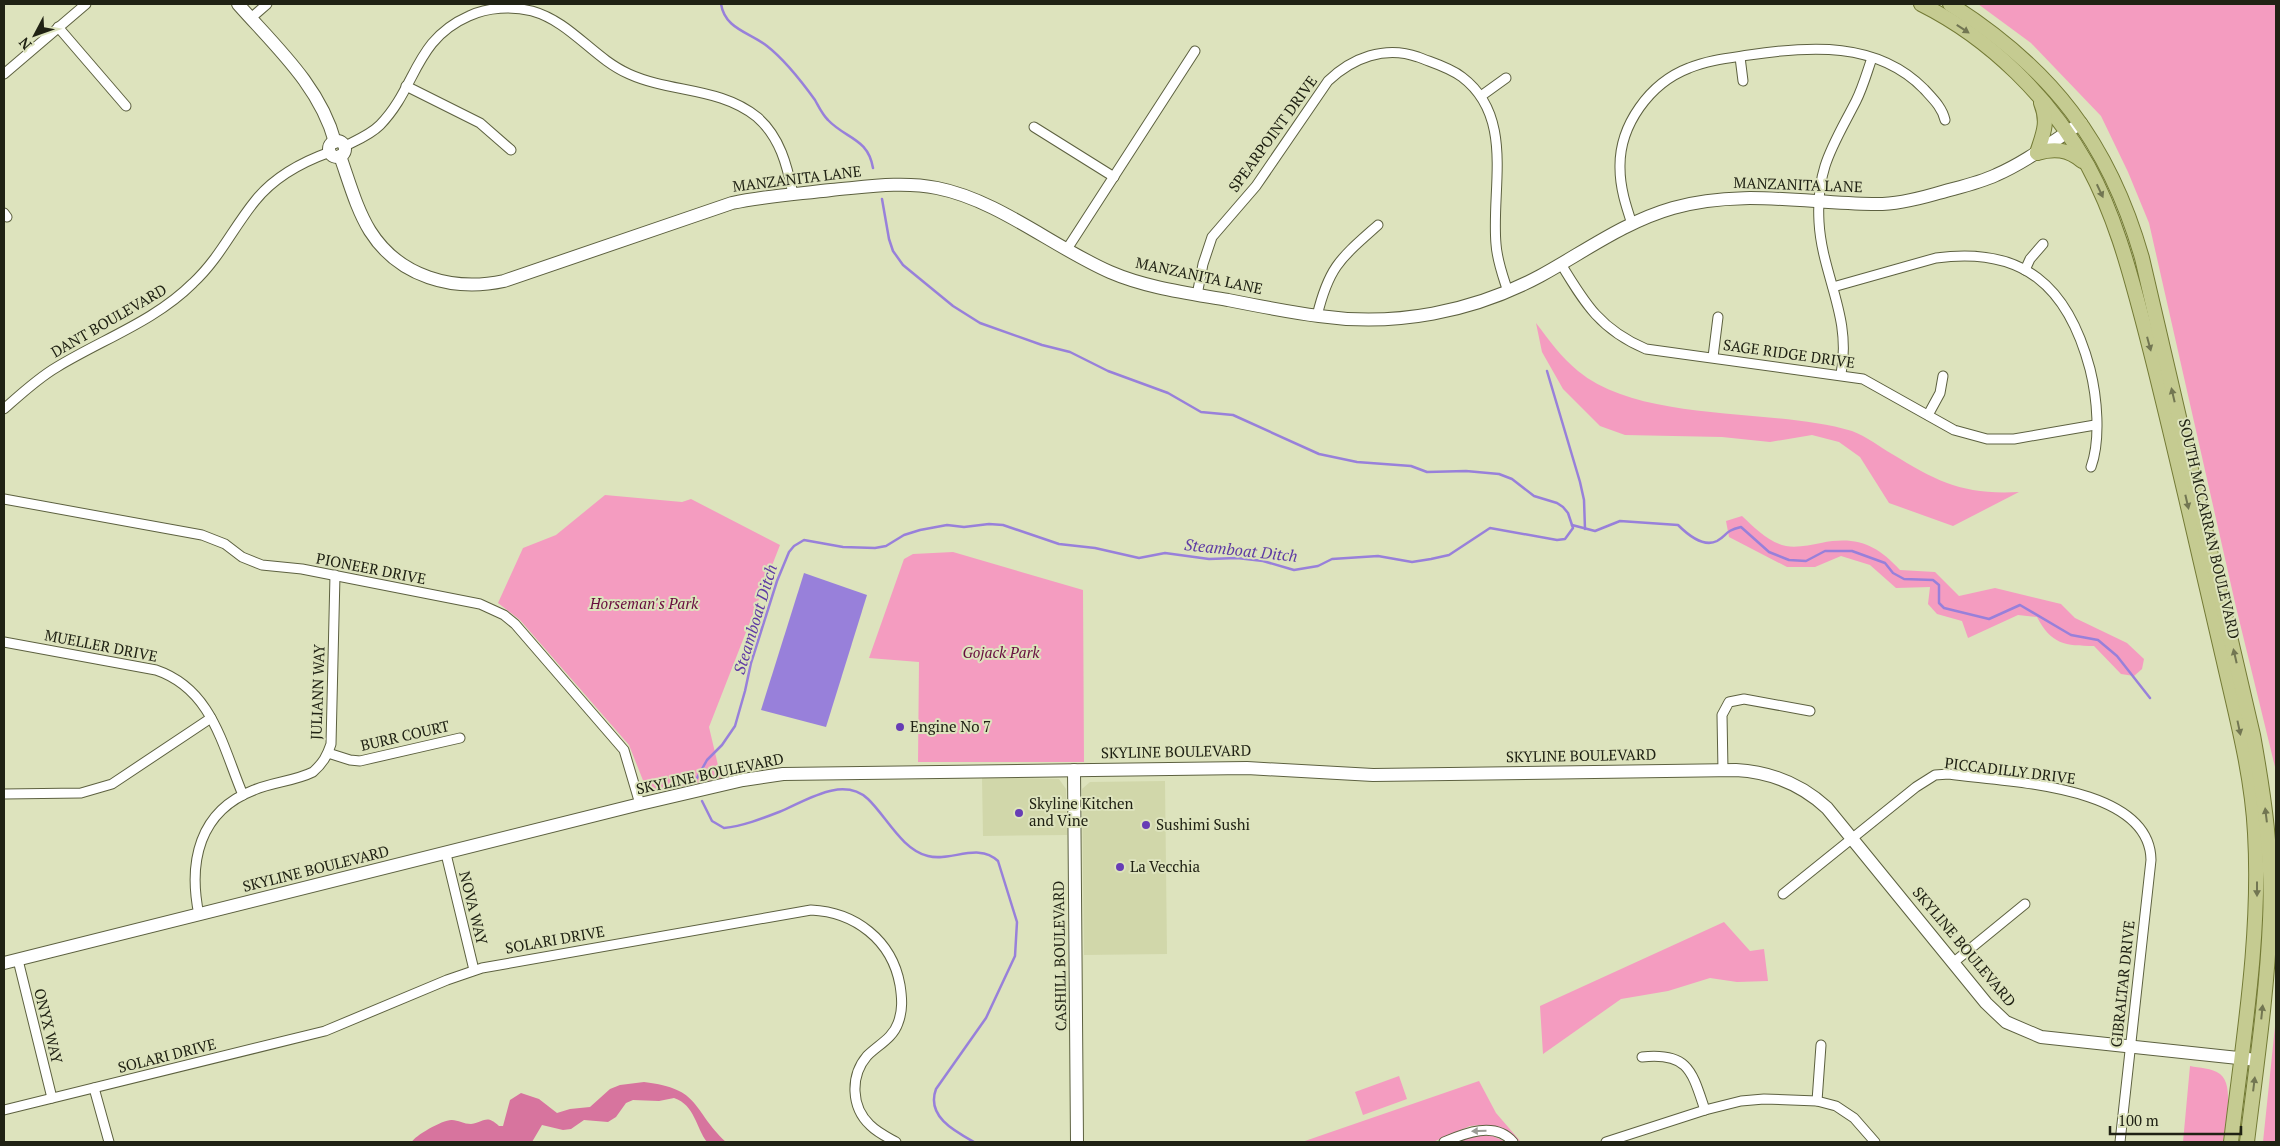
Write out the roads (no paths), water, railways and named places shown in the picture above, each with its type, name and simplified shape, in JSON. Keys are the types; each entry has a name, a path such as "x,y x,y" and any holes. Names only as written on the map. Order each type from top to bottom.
{"main road":[{"name":"SOUTH MCCARRAN BOULEVARD","path":"1921,4 1982,43 2039,98 2067,132 2087,164 2116,228 2150,350 2250,780 2255,830 2257,895 2231,1142"},
{"name":"SOUTH MCCARRAN BOULEVARD","path":"1950,4 1989,30 2051,85 2081,123 2110,170 2135,231 2253,735 2269,842 2270,891 2267,963 2247,1142"},
{"path":"2039,98 2046,121 2037,152 2050,149 2064,151 2087,164"}],"street":[{"path":"4,74 86,4"},
{"name":"MANZANITA LANE","path":"238,4 310,87 327,118 363,218 379,243 413,271 438,281 462,285 504,281 732,203 793,194 900,184 940,188 978,201 1099,267 1134,281 1197,295 1317,316 1378,320 1419,316 1465,307 1508,292 1632,224 1674,208 1718,199 1760,197 1874,204 1908,201 1984,180 2037,152 2081,123"},
{"path":"251,18 267,4"},
{"name":"DANT BOULEVARD","path":"4,409 55,368 149,317 174,300 208,268 260,195 301,164 368,134 381,124 406,86 425,50 445,29 458,21 486,10 501,8 530,10 559,23 597,55 628,74 664,86 718,96 747,109 764,125 778,143 784,157 793,194"},
{"path":"58,27 126,106"},
{"path":"1632,224 1621,186 1620,161 1626,133 1640,108 1656,88 1679,72 1701,63 1817,48 1840,50 1872,58 1898,68 1911,77 1939,105 1945,120"},
{"path":"1066,249 1195,51"},
{"name":"SPEARPOINT DRIVE","path":"1197,295 1203,264 1212,237 1256,186 1321,89 1338,71 1362,58 1382,53 1402,53 1450,69 1471,84 1490,111 1497,139 1496,254 1508,292"},
{"path":"1740,57 1743,81"},
{"path":"1841,374 1844,341 1834,288 1820,239 1819,201 1825,161 1857,99 1872,58"},
{"path":"1481,96 1506,78"},
{"path":"406,86 480,123 511,150"},
{"path":"1034,128 1114,177"},
{"path":"1317,316 1324,289 1333,269 1378,225"},
{"path":"2025,270 2034,254 2043,244"},
{"path":"1834,288 1918,263 1953,256 1991,258 2025,270 2037,278 2057,296 2079,331 2097,399 2096,446 2091,467"},
{"name":"SAGE RIDGE DRIVE","path":"1561,264 1592,312 1615,334 1646,349 1661,353 1713,357 1841,374 1862,379 1965,434 1997,440 2014,439 2095,425"},
{"path":"1713,357 1718,317"},
{"path":"1928,415 1940,393 1943,376"},
{"name":"PIONEER DRIVE","path":"4,499 202,535 225,544 252,562 335,575 480,604 504,615 624,750 640,804"},
{"name":"JULIANN WAY","path":"199,914 194,881 198,850 210,824 220,812 242,795 264,786 305,776 321,765 328,753 330,744 335,575"},
{"name":"MUELLER DRIVE","path":"4,642 156,670 168,674 191,689 200,699 211,718 242,795"},
{"path":"1723,770 1722,715 1729,702 1744,699 1810,711"},
{"path":"4,794 81,793 112,784 211,718"},
{"name":"BURR COURT","path":"328,753 360,761 460,738"},
{"name":"SKYLINE BOULEVARD","path":"4,963 640,804 743,780 783,774 1262,768 1373,775 1751,771 1771,775 1802,788 1827,808 1996,1013 2018,1029 2054,1040 2257,1060"},
{"name":"CASHILL BOULEVARD","path":"1074,770 1077,1142"},
{"name":"PICCADILLY DRIVE","path":"1783,894 1923,782 1942,774 2075,792 2122,812 2143,831"},
{"name":"GIBRALTAR DRIVE","path":"2120,1142 2151,860 2150,846 2143,831"},
{"name":"NOVA WAY","path":"446,854 474,970"},
{"path":"1954,962 2025,904"},
{"name":"SOLARI DRIVE","path":"4,1110 325,1031 474,970 798,911 826,911 858,922 881,942 889,953 899,980 902,1006 897,1025 862,1063 855,1083 858,1106 863,1116 877,1132 896,1142"},
{"name":"ONYX WAY","path":"18,960 52,1098"},
{"path":"1817,1101 1821,1045"},
{"path":"1642,1057 1667,1056 1679,1061 1693,1078 1704,1110"},
{"path":"94,1088 109,1142"},
{"path":"1606,1142 1704,1110 1754,1100 1817,1101 1836,1106 1846,1112 1875,1142"},
{"path":"1444,1142 1464,1133 1481,1130 1503,1135 1513,1142"}],"waterway":[{"name":"Steamboat Ditch","path":"721,4 723,12 733,25 767,46 787,64 828,120 855,140 866,151 873,168"},
{"name":"Steamboat Ditch","path":"697,778 707,760 722,745 735,726 751,663 777,581 789,552 794,546 804,540 843,547 875,548 886,546 904,535 920,530 947,525 964,527 989,524 1003,525 1059,544 1095,548 1139,558 1165,553 1209,559 1237,558 1263,561 1294,570 1318,566 1332,559 1378,556 1412,562 1431,559 1449,555 1490,528 1557,540 1565,539 1573,528 1568,513 1563,507 1557,503 1534,496 1512,479 1499,474 1466,471 1427,472 1411,466 1357,462 1319,454 1233,415 1201,412 1168,393 1108,371 1070,352 1042,345 980,323 953,306 903,265 893,251 889,239 882,199"},
{"path":"1547,371 1580,482 1584,500 1585,529"},
{"path":"1572,525 1595,531 1620,521 1678,525 1691,536 1706,543 1717,541 1729,532 1741,527 1769,552 1789,560 1806,561 1825,551 1852,551 1885,563 1893,573 1904,579 1933,580 1939,585 1939,603 1944,608 1989,619 2020,605 2071,635 2098,640 2117,656 2150,698"},
{"name":"Steamboat Ditch","path":"702,801 712,821 724,828 759,820 823,793 835,790 858,792 875,806 902,840 919,853 937,857 982,853 998,861 1017,922 1015,956 986,1018 936,1089 934,1099 938,1115 944,1122 974,1142"}],"place":[{"name":"Engine No 7","path":"900,727"},
{"name":"Skyline Kitchen and Vine","path":"1019,813"},
{"name":"Sushimi Sushi","path":"1146,825"},
{"name":"La Vecchia","path":"1120,867"}],"park label":[{"name":"Horseman's Park","path":"644,604"},
{"name":"Gojack Park","path":"1001,653"}]}
